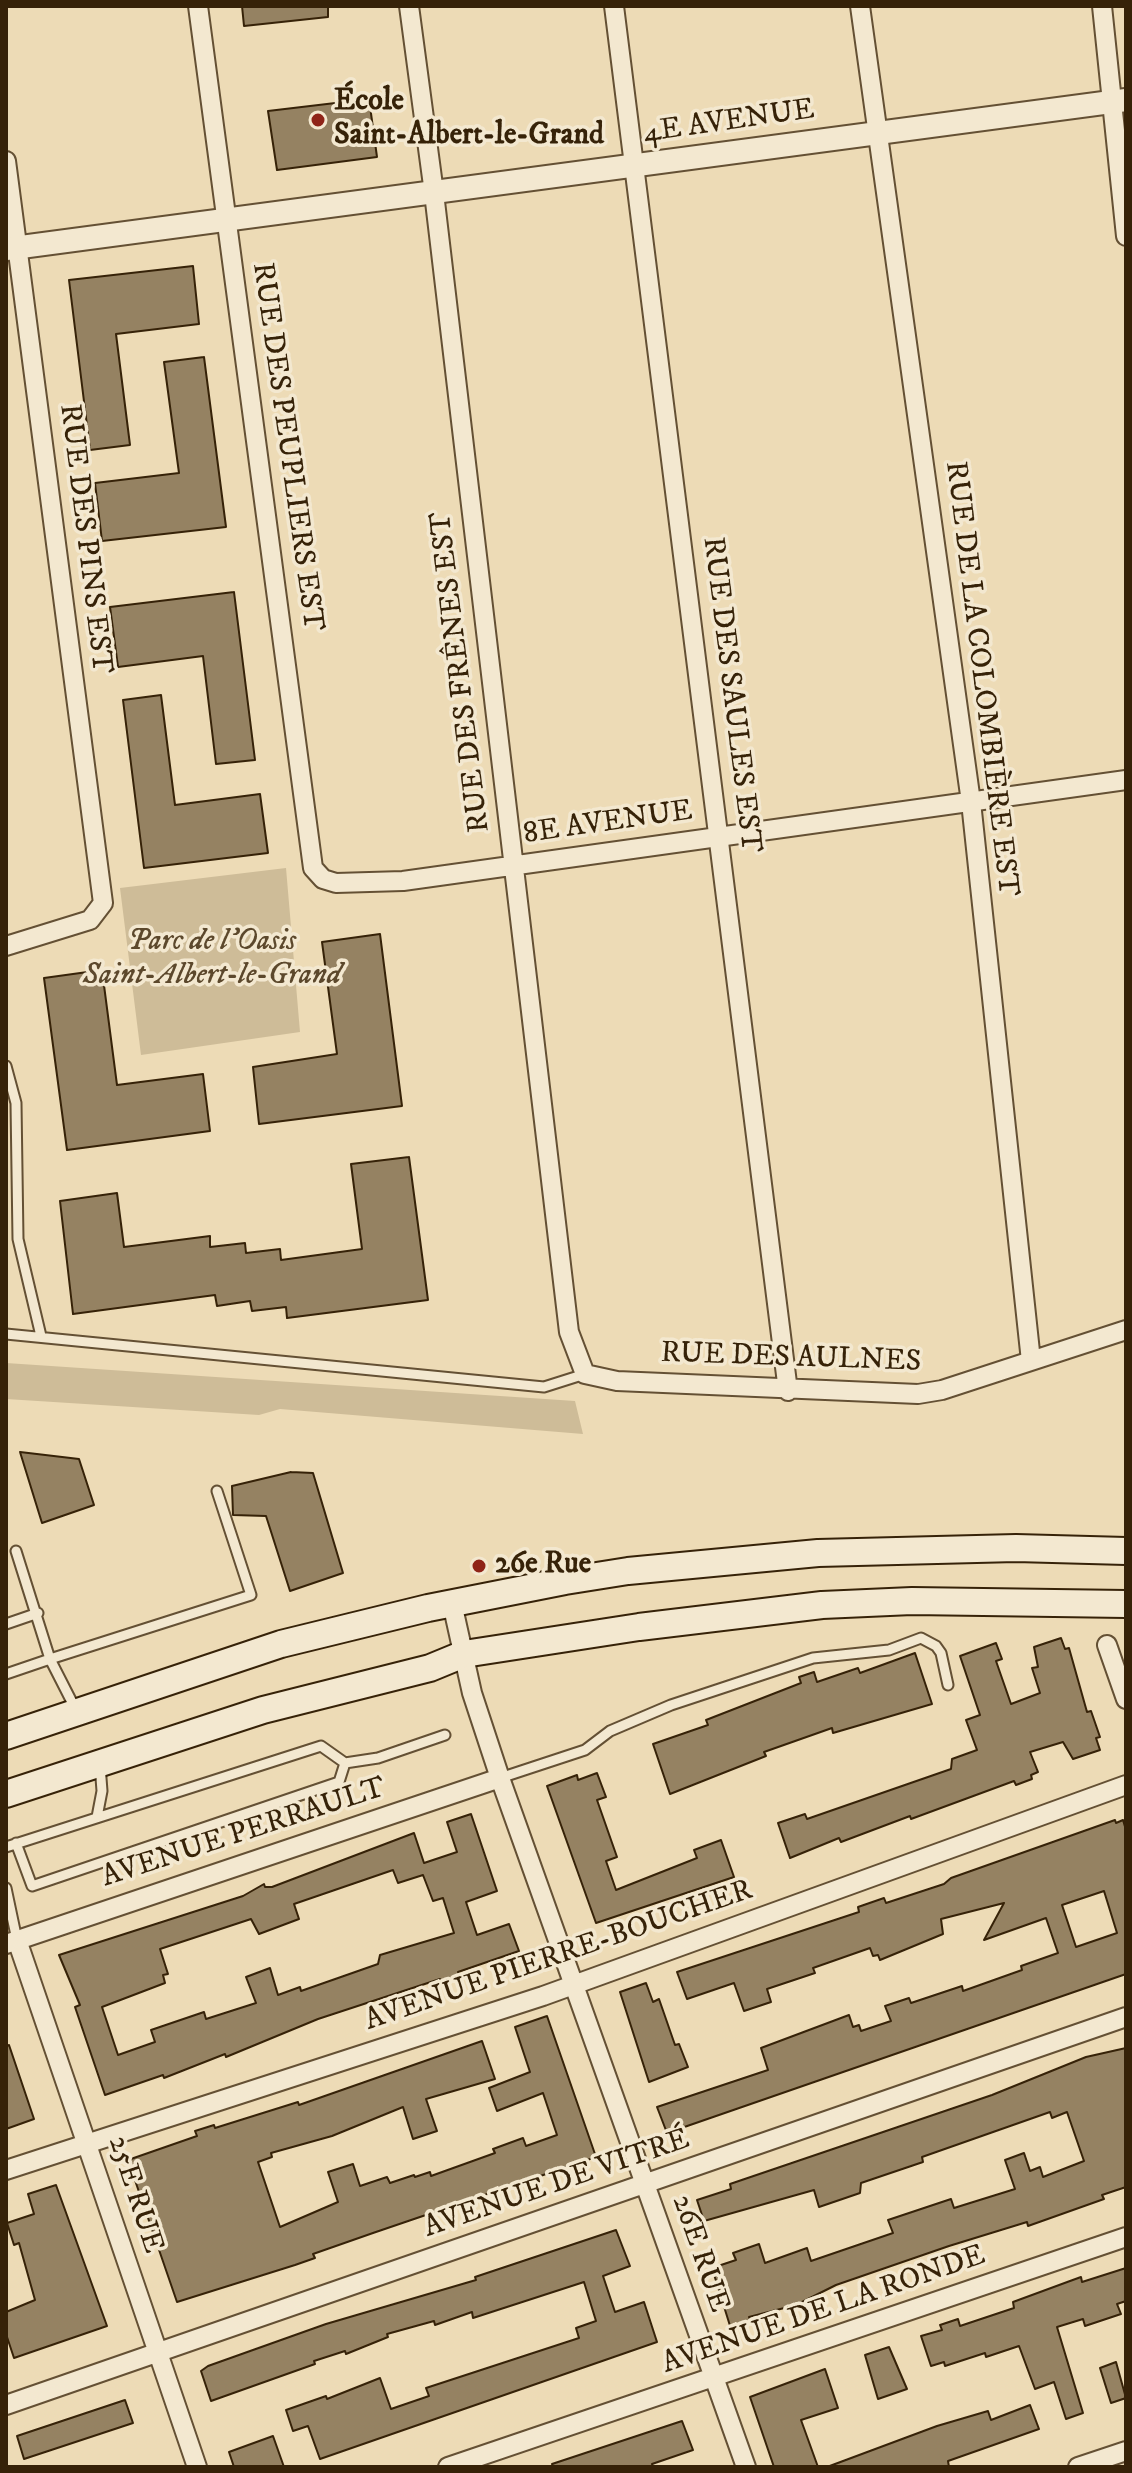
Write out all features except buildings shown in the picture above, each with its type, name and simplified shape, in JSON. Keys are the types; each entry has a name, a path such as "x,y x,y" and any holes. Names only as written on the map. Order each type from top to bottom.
{"main road":[{"path":"6,1736 281,1644 452,1603 628,1571 818,1553 939,1548 1126,1551"},
{"path":"6,1794 263,1710 430,1668 464,1654 626,1629 822,1605 912,1601 1126,1604"}],"street":[{"name":"RUE DES PEUPLIERS EST","path":"198,6 313,868 323,879 336,883"},
{"name":"RUE DES FRÊNES EST","path":"409,6 434,193 569,1332 585,1374"},
{"name":"RUE DES SAULES EST","path":"614,6 788,1391"},
{"name":"RUE DE LA COLOMBIÈRE EST","path":"860,6 971,802 1031,1361"},
{"path":"1102,6 1119,101 1126,236"},
{"name":"4E AVENUE","path":"12,248 1119,101"},
{"name":"RUE DES PINS EST","path":"6,161 12,248 103,903 90,920 6,946"},
{"name":"8E AVENUE","path":"336,883 403,881 1126,780"},
{"name":"RUE DES AULNES","path":"585,1374 617,1381 788,1391 918,1394 1126,1330"},
{"name":"26E RUE","path":"452,1603 472,1693 500,1778 746,2467"},
{"path":"1107,1645 1126,1699"},
{"name":"AVENUE PERRAULT","path":"12,1942 500,1778"},
{"name":"AVENUE PIERRE-BOUCHER","path":"6,2170 574,1985 1126,1785"},
{"name":"25E RUE","path":"12,1942 88,2142 156,2353 197,2467"},
{"name":"AVENUE DE VITRÉ","path":"6,2405 1126,2017"},
{"name":"AVENUE DE LA RONDE","path":"448,2467 713,2380 1126,2237"},
{"path":"1078,2467 1126,2451"}],"lane":[{"path":"6,1066 16,1103 18,1239 41,1336"},
{"path":"6,1334 544,1387 585,1374"},
{"path":"6,1674 251,1595 217,1491"},
{"path":"16,1551 50,1659 77,1712"},
{"path":"6,1624 38,1613"},
{"path":"500,1778 585,1750 610,1731 671,1705 813,1658 889,1650 921,1638 936,1646 941,1653 948,1685"},
{"path":"345,1763 339,1782 32,1886 11,1845 321,1746 345,1763 378,1758 445,1735"},
{"path":"97,1817 102,1791 100,1763"},
{"path":"6,1888 12,1942"}],"green space":[{"name":"Parc de l'Oasis Saint-Albert-le-Grand","path":"286,868 300,1032 141,1055 120,888"},
{"path":"6,1363 575,1401 583,1434 280,1409 259,1415 6,1399"}],"place":[{"name":"École Saint-Albert-le-Grand","path":"318,120"},
{"name":"26e Rue","path":"479,1566"}]}
